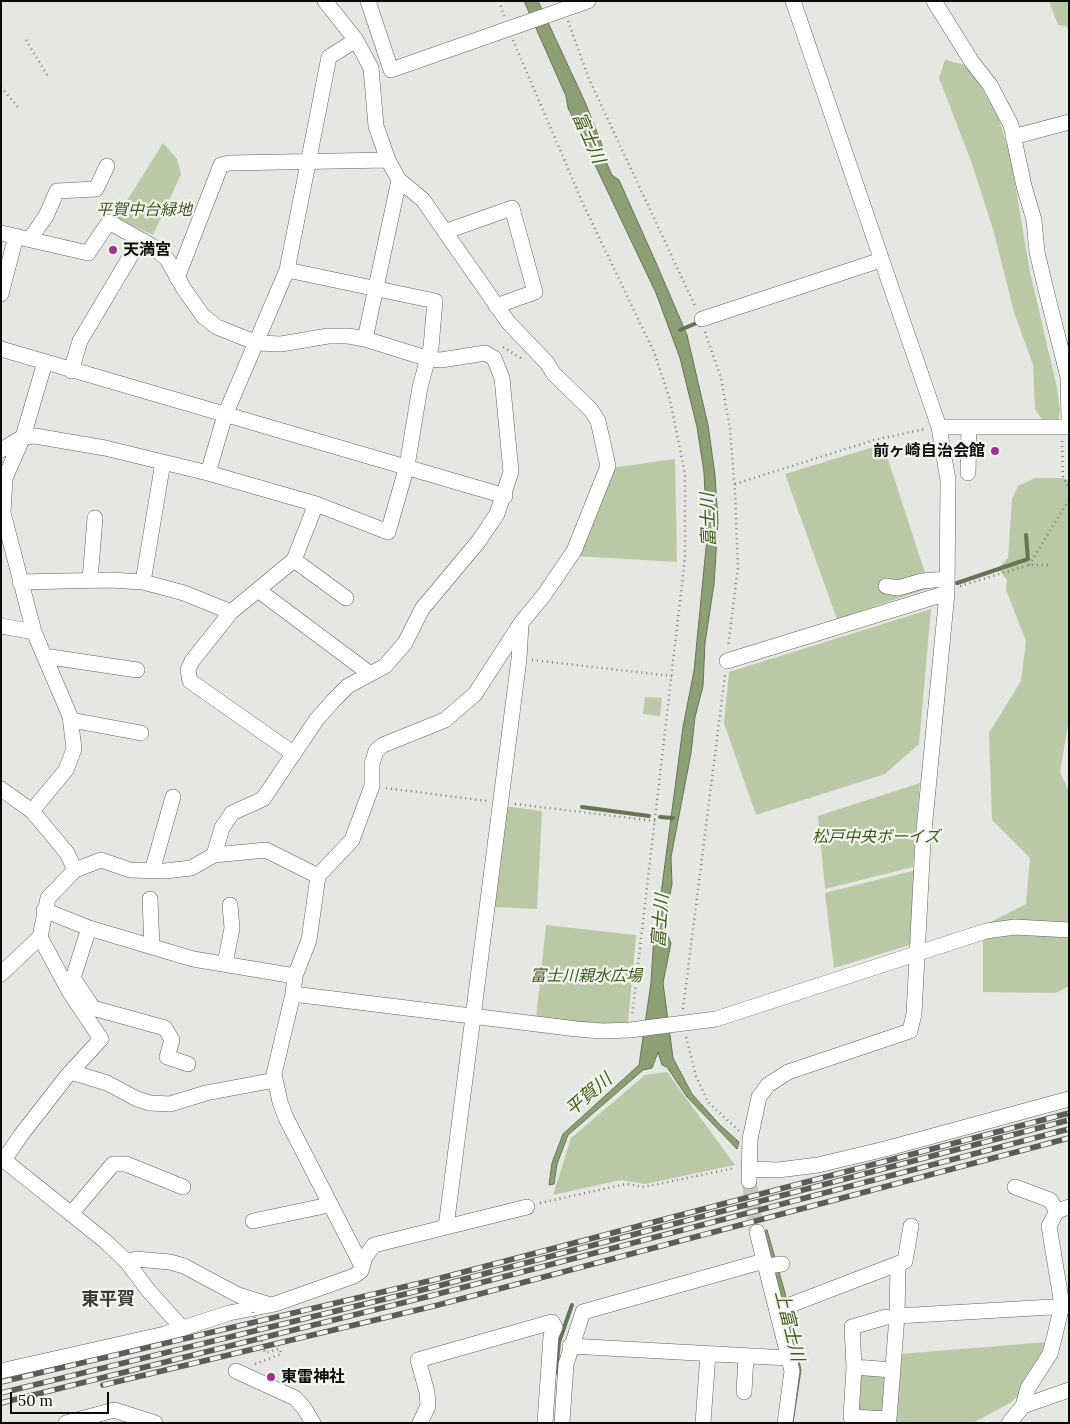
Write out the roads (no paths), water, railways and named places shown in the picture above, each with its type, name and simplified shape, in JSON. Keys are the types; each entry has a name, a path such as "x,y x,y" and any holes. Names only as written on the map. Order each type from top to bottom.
{"street":[{"path":"325,1 356,40 371,68 373,76 374,117 388,160 399,180 423,200 447,231 496,306 554,374 591,410 598,421 608,466 574,550 544,595 521,623 475,694 446,720 383,744 376,752 372,764 372,786 352,840 318,876 309,940 295,976 293,994 276,1060 275,1080 286,1118 362,1266"},
{"path":"368,1 391,70"},
{"path":"373,76 588,1"},
{"path":"793,1 939,427 948,480 947,588 923,841 914,1014 910,1031 788,1072 768,1085 759,1097 750,1139 749,1172 818,1165 885,1149 1069,1099"},
{"path":"934,1 972,62 990,85 1011,125 1034,220 1037,252 1068,378 1066,425 939,427"},
{"path":"208,473 225,415 287,270 329,57 356,40"},
{"path":"1013,138 1069,122"},
{"path":"177,278 221,165 229,163 388,160"},
{"path":"1,294 16,236 46,216 57,191 96,188 107,166"},
{"path":"365,339 374,289 399,180"},
{"path":"447,231 512,208 535,292 496,306"},
{"path":"16,236 88,253 108,222 152,246 166,259 204,316 216,327 257,343 281,344 328,336 365,339 429,359 441,360 485,353 494,358 502,378 511,472 505,496 497,514 478,542 422,609 405,643 385,666 348,686 334,700 317,719 263,799 232,813 222,828 214,855"},
{"path":"71,371 80,341 140,240"},
{"path":"702,319 881,260"},
{"path":"1,450 24,437 35,436 105,448 208,473 316,504 388,532 407,466 420,387 429,359 436,301 287,270"},
{"path":"1,349 71,371 407,466 505,496"},
{"path":"32,811 66,770 74,750 71,720 34,632 3,513 5,478 24,437 45,362"},
{"path":"968,473 969,427"},
{"path":"143,582 163,462"},
{"path":"294,754 190,681 188,670 192,661 231,612 294,560 316,504"},
{"path":"90,580 95,518"},
{"path":"294,560 346,598"},
{"path":"20,582 90,580 143,582 184,593 231,612"},
{"path":"886,586 898,588 922,581 947,588"},
{"path":"727,661 947,588"},
{"path":"258,590 370,674"},
{"path":"446,1227 450,1208 519,658 521,623"},
{"path":"1,626 34,632"},
{"path":"44,656 137,670"},
{"path":"71,720 142,733"},
{"path":"1,789 32,811 67,853 75,870"},
{"path":"152,872 173,797"},
{"path":"183,1329 148,1290 127,1262 3,1160 71,1072 101,1039 68,991 40,937 44,910 48,898 75,870 101,860 130,870 152,872 191,868 214,855 266,850 318,876"},
{"path":"150,898 152,946"},
{"path":"225,964 232,928 230,905"},
{"path":"44,910 89,928 193,959 295,976"},
{"path":"293,994 586,1030 630,1030 716,1019 986,931 1015,927 1069,930"},
{"path":"89,928 73,978 93,1008 165,1028 172,1040 167,1058 188,1064"},
{"path":"1,974 40,937"},
{"path":"71,1072 107,1083 137,1099 150,1103 170,1104 206,1093 275,1080"},
{"path":"71,1214 113,1164 126,1164 183,1187"},
{"path":"1009,1423 1023,1406 1028,1388 1050,1354 1066,1305 1062,1261 1049,1226 1063,1209 1050,1200 1014,1187"},
{"path":"253,1221 329,1205"},
{"path":"1,1371 183,1329 229,1313 271,1305 354,1276 361,1271 365,1257 374,1245 527,1207"},
{"path":"781,1298 906,1262 911,1226"},
{"path":"758,1232 781,1298 788,1358 792,1371 785,1423"},
{"path":"127,1262 136,1259 170,1262 184,1266 238,1295 271,1305"},
{"path":"562,1423 562,1394 570,1346 583,1312 770,1264"},
{"path":"898,1264 892,1317 890,1419 851,1417 854,1367 852,1327 892,1317 1066,1305"},
{"path":"420,1423 428,1406 427,1392 418,1360 552,1322 555,1327 551,1336 545,1423"},
{"path":"570,1346 788,1358"},
{"path":"703,1423 708,1354"},
{"path":"744,1392 746,1356"},
{"path":"854,1367 892,1370"},
{"path":"236,1371 295,1398 313,1423"},
{"path":"1023,1406 1069,1390"},
{"path":"66,1423 114,1410 151,1422"}],"water":[{"name":"富士川","path":"524,1 538,1 585,102 602,145 602,153 612,175 619,180 657,265 687,335 708,425 715,475 718,521 714,584 705,643 703,686 695,717 691,753 671,857 672,884 665,918 665,930 671,943 663,983 673,1058 692,1094 720,1125 739,1142 737,1149 687,1097 667,1067 662,1065 658,1052 652,1068 643,1070 568,1135 557,1164 554,1184 549,1185 552,1163 563,1134 639,1065 651,983 654,934 658,929 683,727 694,671 707,538 704,472 697,427 680,358 656,293 568,108 566,96"},
{"name":"上富士川","path":"767,1230 785,1293 801,1370 793,1423 789,1423 794,1392 763,1231"}],"waterway":[{"path":"680,330 699,322"},
{"path":"957,583 1028,559 1026,535"},
{"path":"582,807 649,816"},
{"path":"660,817 673,818"},
{"name":"平賀川","path":"556,1373 559,1342 572,1305"}],"tunnel":[{"path":"749,1181 757,1232"}],"railway":[{"path":"1,1382 433,1280 1069,1113"},
{"path":"1,1393 434,1287 1069,1120"},
{"path":"1,1403 434,1295 1069,1129"},
{"path":"103,1385 438,1305 1069,1138"}],"place":[{"name":"天満宮","path":"113,250"},
{"name":"前ヶ崎自治会館","path":"995,451"},
{"name":"東雷神社","path":"271,1377"}],"district":[{"name":"東平賀","path":"108,1300"}],"park label":[{"name":"平賀中台緑地","path":"144,210"},
{"name":"松戸中央ボーイズ","path":"876,837"},
{"name":"富士川親水広場","path":"586,976"}]}
